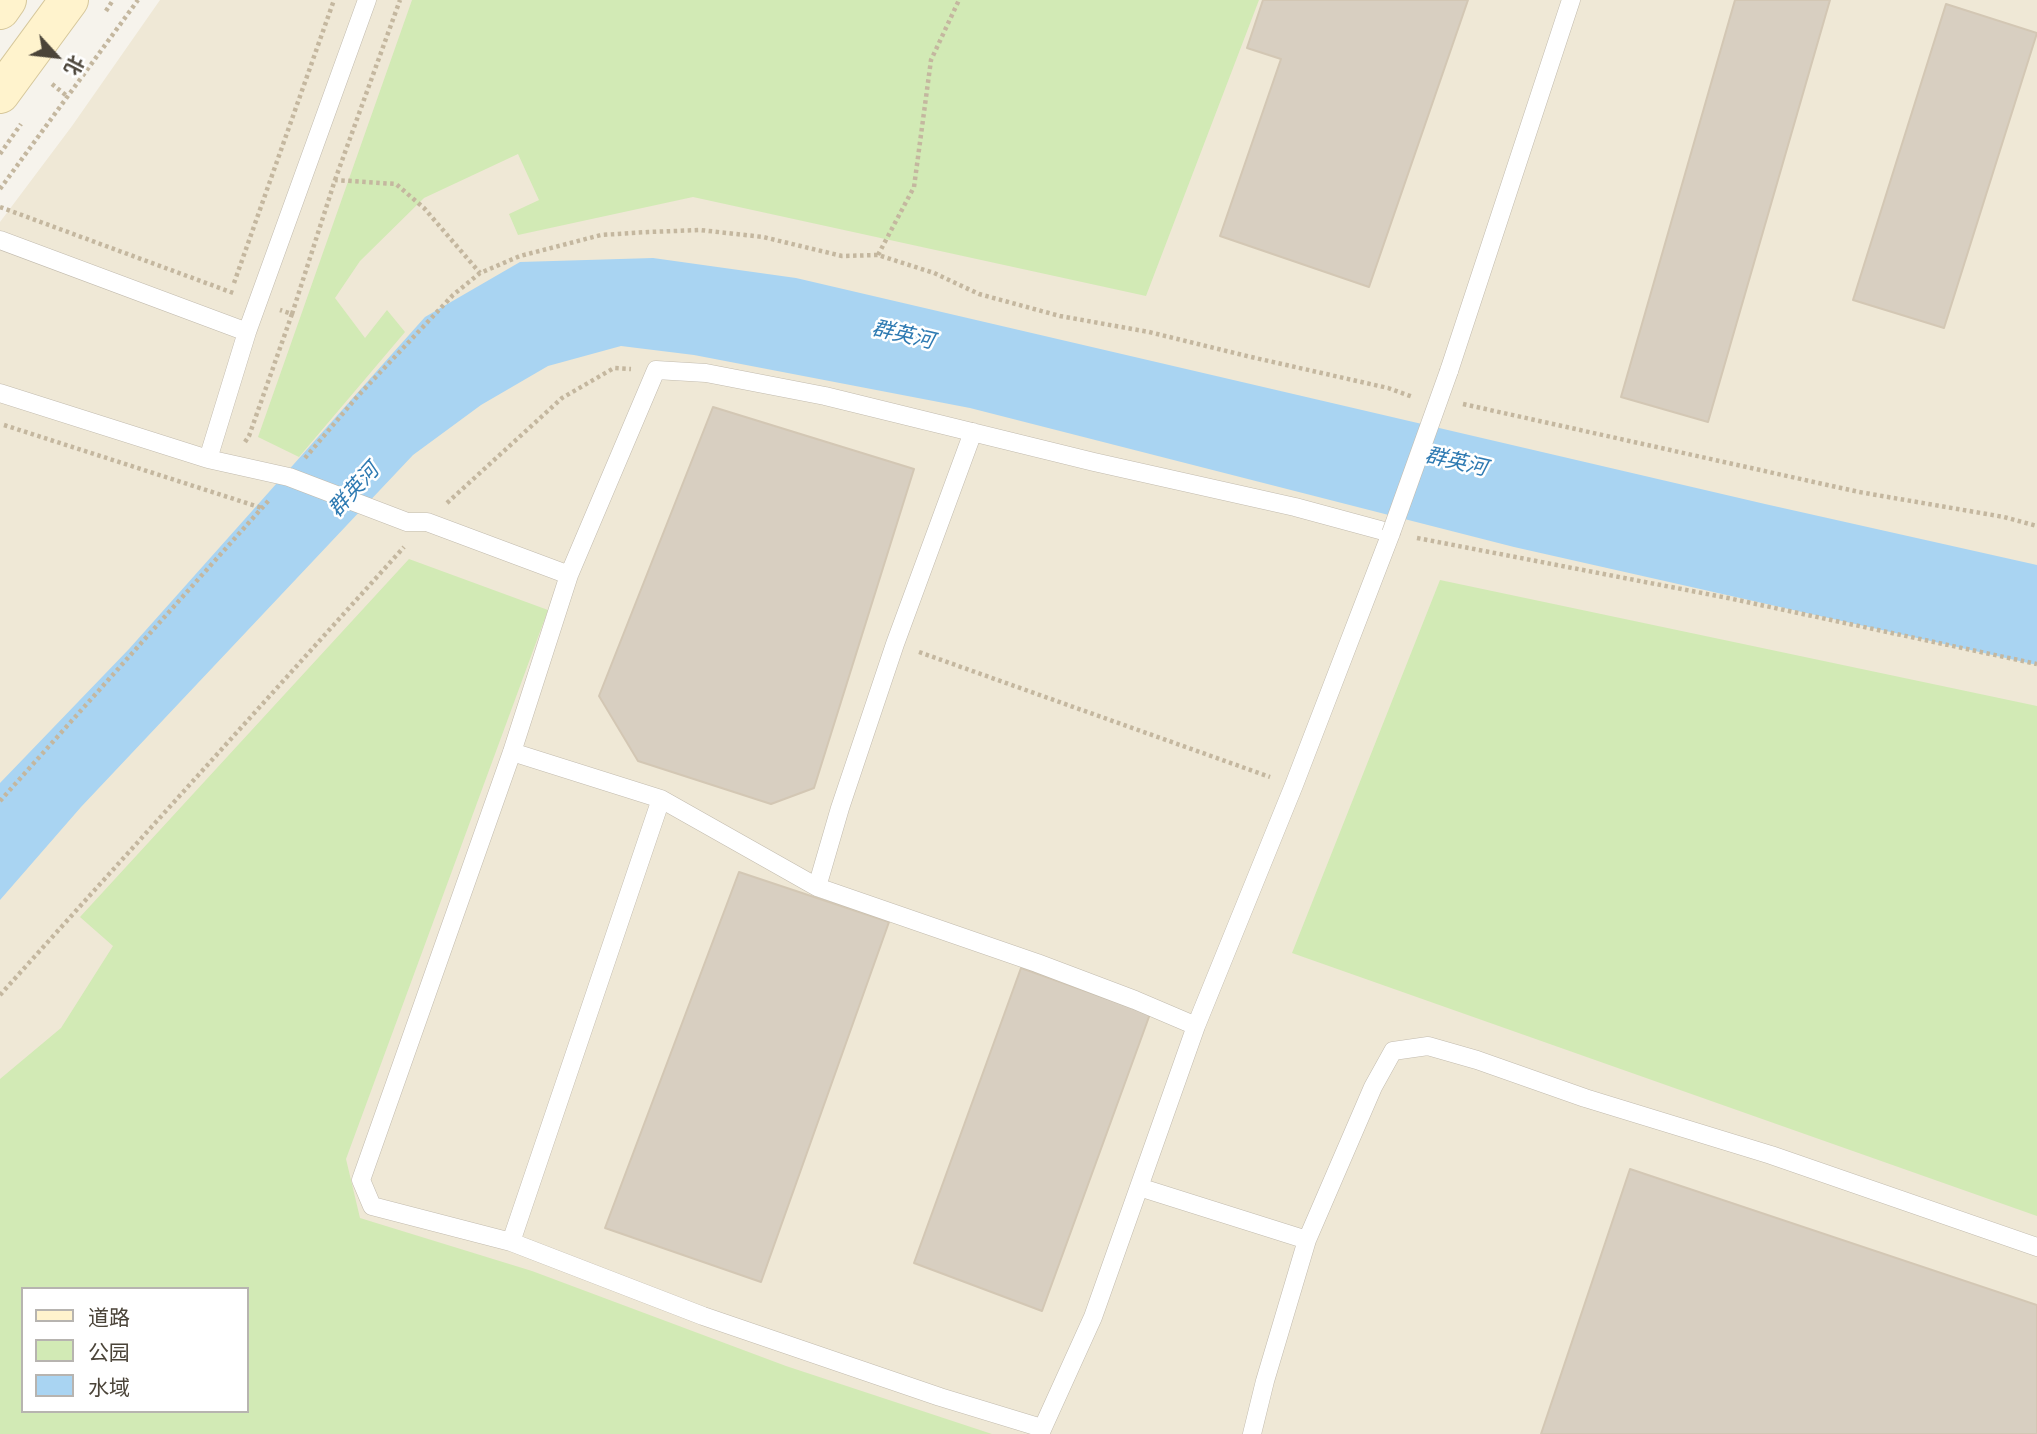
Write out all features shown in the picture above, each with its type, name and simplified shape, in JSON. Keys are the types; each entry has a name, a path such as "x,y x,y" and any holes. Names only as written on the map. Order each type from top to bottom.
{"street":[{"path":"0,10 8,0"},
{"path":"0,94 69,0"}],"lane":[{"path":"208,459 247,332 367,0"},
{"path":"1391,533 1295,507 825,396 706,373 656,370 569,575 512,752 361,1180 372,1206 511,1241 703,1317 1041,1431 1093,1317 1196,1026 1294,785 1391,533 1449,371 1571,0"},
{"path":"0,240 247,332"},
{"path":"0,393 208,459 289,477 407,522 427,522 569,575"},
{"path":"817,887 840,808 895,644 973,432"},
{"path":"512,752 661,799 817,887 1037,963 1196,1026"},
{"path":"511,1241 661,799"},
{"path":"1252,1434 1307,1240 1373,1087 1393,1051 1428,1046 1477,1060 1584,1098 1771,1155 2037,1247"},
{"path":"1139,1187 1307,1240"}],"path":[{"path":"0,189 138,0"},
{"path":"231,292 334,0"},
{"path":"292,314 335,180 400,0"},
{"path":"878,256 914,187 931,60 959,0"},
{"path":"335,180 396,184 424,208 480,273"},
{"path":"0,995 427,522 562,398 614,368 656,370"},
{"path":"0,423 262,508"},
{"path":"1391,533 1728,598 2037,664"},
{"path":"895,644 1294,785"}],"shaded area":[{"path":"160,0 2037,0 2037,1434 0,1434 0,222 72,126"}],"green space":[{"path":"412,0 1259,0 1146,296 693,197 518,235 509,214 539,200 518,154 424,198 360,261 335,298 365,338 387,310 405,332 299,457 258,437"},
{"path":"409,559 548,610 346,1159 360,1218 532,1271 786,1366 992,1434 0,1434 0,1079 61,1028 113,946 80,917"},
{"path":"1440,580 2037,706 2037,1216 1292,953"}],"water":[{"name":"群英河","path":"653,258 796,278 2037,565 2037,665 1514,547 970,408 694,355 621,346 548,366 481,405 413,455 81,807 0,900 0,783 129,649 425,317 520,262"}],"building":[{"path":"1263,0 1468,0 1369,287 1220,236 1281,59 1247,48"},
{"path":"1735,0 1830,0 1708,422 1621,397"},
{"path":"1946,4 2037,33 1944,328 1853,300"},
{"path":"713,407 914,469 814,788 771,804 638,761 599,696"},
{"path":"739,872 889,922 761,1282 605,1228"},
{"path":"1021,968 1150,1014 1042,1311 914,1263"},
{"path":"1630,1169 2037,1305 2037,1434 1541,1434"}]}
